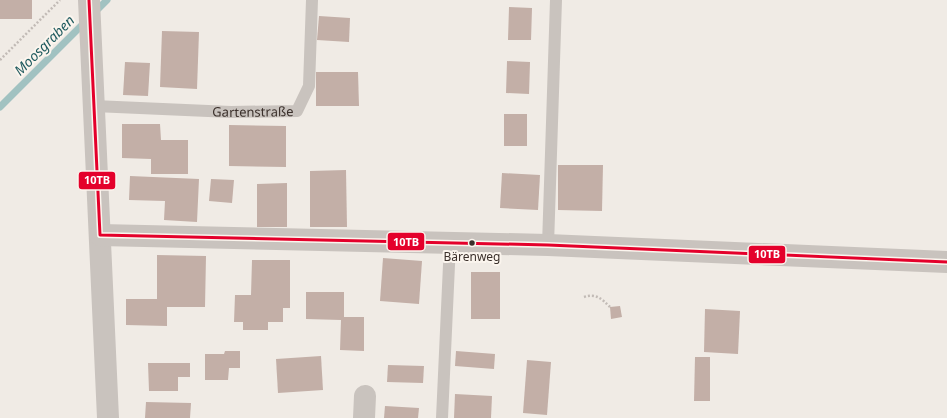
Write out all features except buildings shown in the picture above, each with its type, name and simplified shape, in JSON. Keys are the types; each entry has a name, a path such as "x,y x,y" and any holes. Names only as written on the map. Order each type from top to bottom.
{"street":[{"path":"89,2 108,418"},
{"path":"100,235 548,245 947,262"},
{"path":"364,418 365,396"}],"lane":[{"name":"Gartenstraße","path":"94,106 231,112 297,111 309,86 312,0"},
{"path":"548,245 556,0"},
{"path":"442,418 450,242"}],"path":[{"path":"0,60 60,0"},
{"path":"584,297 593,295 597,296 610,307"}],"waterway":[{"name":"Moosgraben","path":"95,12 107,0"},
{"name":"Moosgraben","path":"0,107 86,21"}],"transit line":[{"name":"10TB","path":"89,0 100,235 548,245 947,262"}],"place":[{"name":"Bärenweg","path":"472,243"}]}
